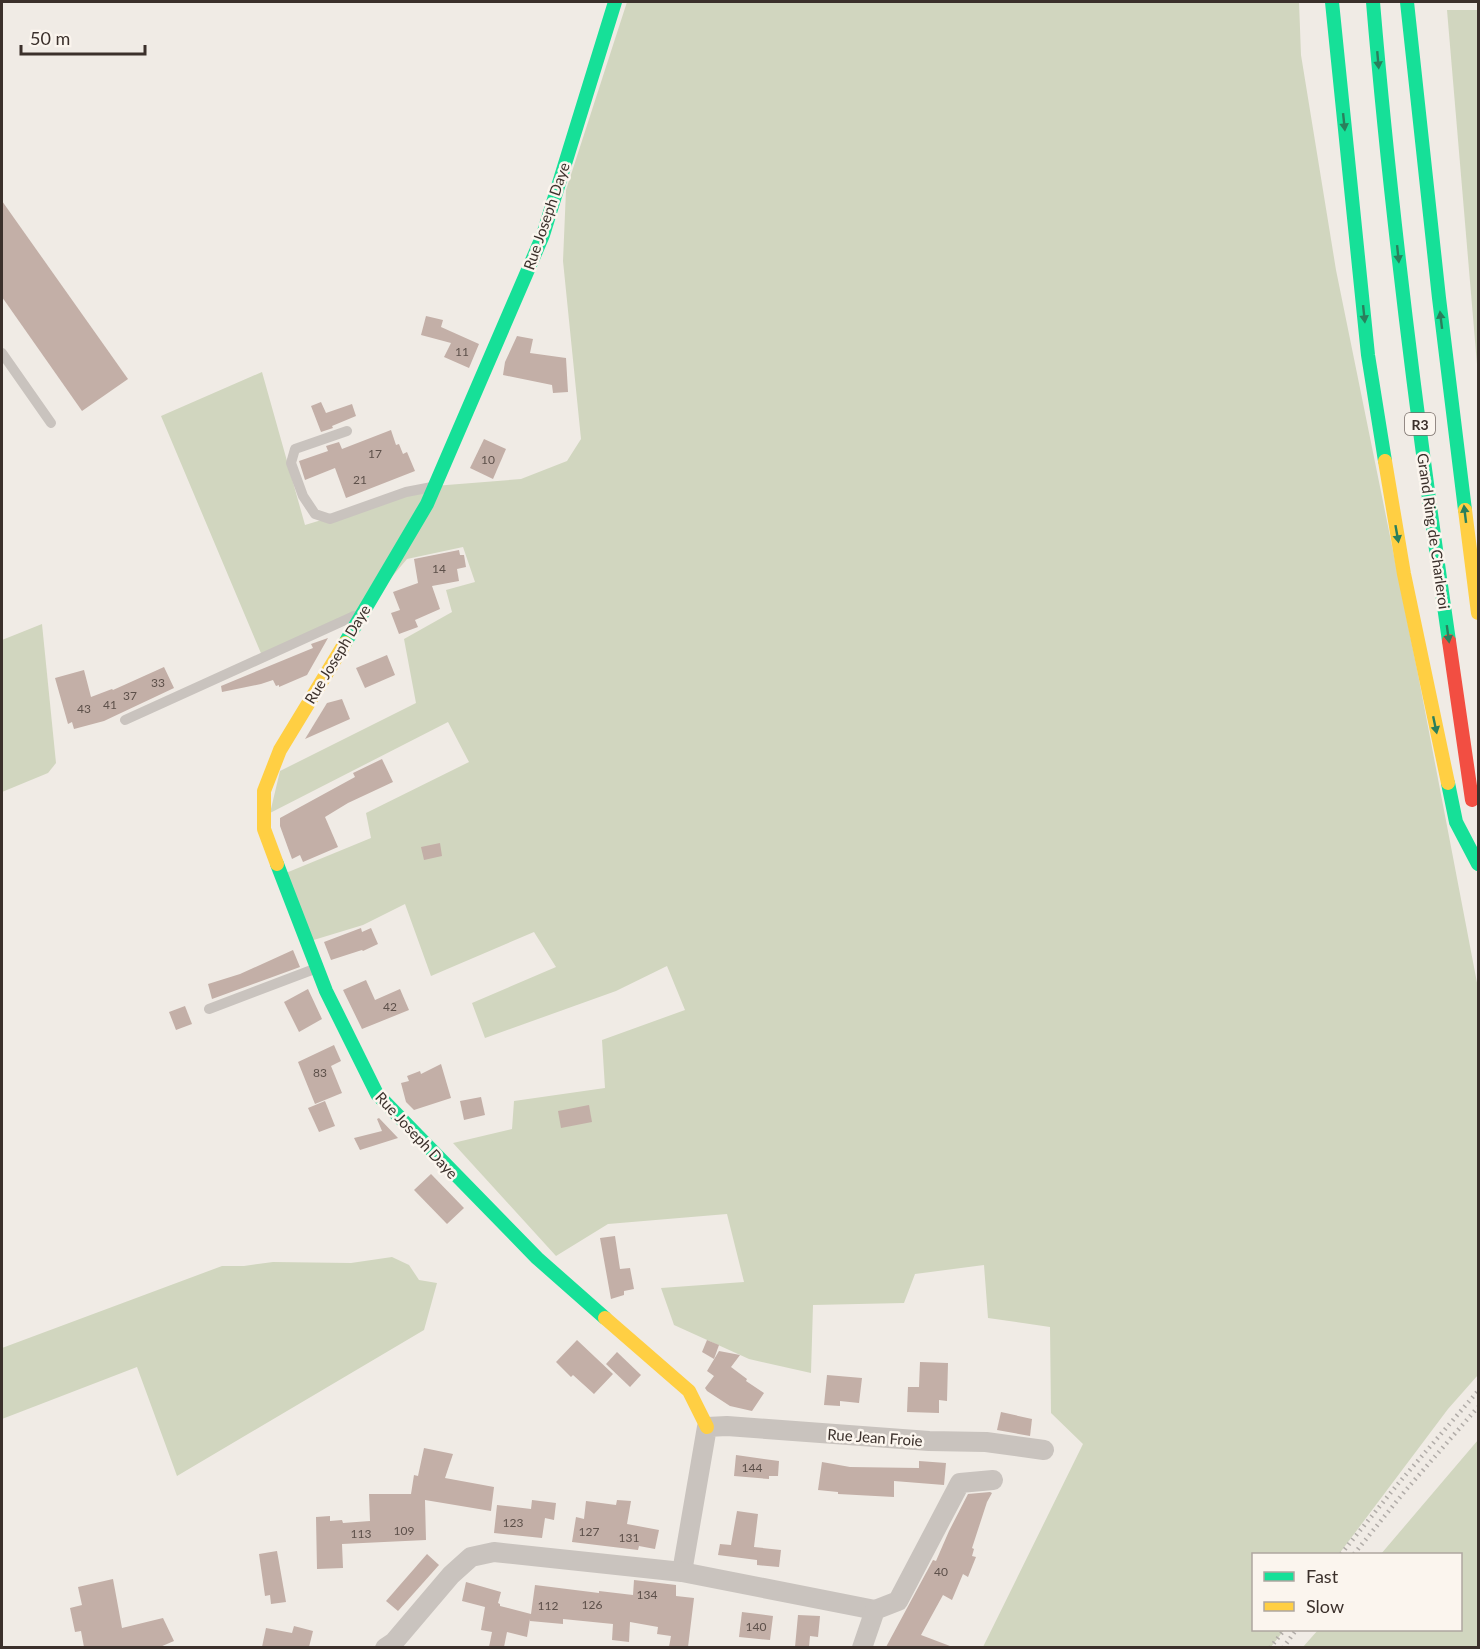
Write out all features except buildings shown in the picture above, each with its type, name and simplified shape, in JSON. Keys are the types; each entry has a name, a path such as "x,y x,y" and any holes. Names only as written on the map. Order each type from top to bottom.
{"main road":[{"name":"Rue Joseph Daye","path":"615,2 543,235 427,504 280,750 264,791 264,829 326,991 377,1094 537,1258 689,1391 707,1427"},
{"path":"1332,2 1368,355 1387,476 1406,585 1456,822 1479,864"},
{"name":"Grand Ring de Charleroi","path":"1373,2 1388,168 1404,304 1473,809"},
{"name":"R3","path":"1407,2 1438,298 1479,614"}],"street":[{"name":"Rue Jean Froie","path":"707,1427 727,1426 929,1441 986,1442 1044,1450"},
{"path":"682,1572 707,1427"},
{"path":"385,1647 394,1642 451,1575 471,1557 494,1552 682,1572 875,1610 898,1601 960,1483 993,1480"},
{"path":"862,1647 875,1610"}],"lane":[{"path":"2,353 51,423"},
{"path":"347,431 295,449 291,463 303,496 315,514 330,519 406,492 434,486"},
{"path":"125,720 362,612"},
{"path":"209,1009 317,968"}],"green space":[{"path":"627,2 1299,2 1301,55 1336,270 1417,669 1478,988 1478,1375 1448,1409 1340,1553 1252,1553 1252,1631 1283,1631 1271,1647 983,1647 1083,1444 1051,1413 1050,1327 988,1318 984,1265 915,1274 904,1303 813,1305 811,1373 749,1359 674,1325 661,1288 744,1282 727,1214 608,1224 556,1256 453,1143 512,1129 514,1101 605,1088 602,1040 685,1010 667,966 616,991 485,1038 472,1003 556,967 534,932 431,976 405,904 363,925 307,942 281,875 371,838 366,813 469,762 448,722 270,813 280,771 416,703 404,639 452,612 446,590 475,582 463,547 407,559 362,612 263,658 161,416 262,372 305,525 434,486 521,479 567,461 581,439 563,261 566,190"},
{"path":"1447,10 1478,10 1478,376"},
{"path":"42,624 56,763 48,773 2,792 2,640"},
{"path":"392,1257 409,1265 419,1280 437,1283 424,1330 177,1476 137,1367 2,1419 2,1348 222,1266 273,1262 351,1263"},
{"path":"1478,1440 1478,1647 1303,1647 1317,1631 1462,1631 1462,1553 1382,1553"}],"railway":[{"path":"1342,1553 1478,1391"},
{"path":"1355,1553 1478,1407"},
{"path":"1270,1648 1283,1631"},
{"path":"1283,1648 1295,1631"}],"traffic: fast":[{"path":"345,643 427,504 543,235 615,2"},
{"path":"1332,2 1368,355 1385,461"},
{"path":"1373,2 1406,322 1449,641"},
{"path":"1407,2 1465,510"},
{"path":"1448,783 1456,822 1478,864"},
{"path":"277,864 326,991 377,1094 537,1258 605,1318"}],"traffic: slow":[{"path":"1385,461 1404,574 1448,783"},
{"path":"1465,510 1478,613"},
{"path":"277,864 264,829 264,791 280,750 345,643"},
{"path":"605,1318 689,1391 707,1427"}],"traffic: jam":[{"path":"1449,641 1472,800"}]}
